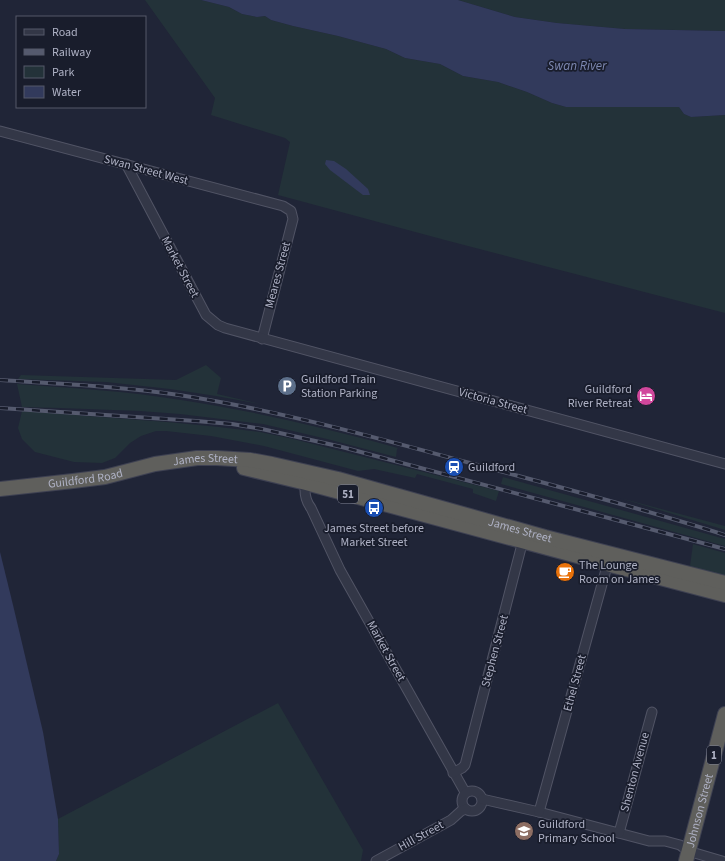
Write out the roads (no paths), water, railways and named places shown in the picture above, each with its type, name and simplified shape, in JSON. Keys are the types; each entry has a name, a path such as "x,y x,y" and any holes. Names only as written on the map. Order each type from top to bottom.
{"highway":[{"name":"James Street","path":"170,461 219,463 310,478 338,479 512,528 725,595"},
{"name":"Guildford Road","path":"0,489 105,477 170,461"},
{"name":"James Street","path":"310,478 398,508 523,542 725,583"},
{"path":"353,484 354,490 358,494 378,499 398,508"},
{"name":"Johnson Street","path":"687,856 725,714"}],"street":[{"name":"Swan Street West","path":"0,131 283,206 291,211"},
{"name":"Market Street","path":"126,164 206,315 225,328 262,339"},
{"name":"Meares Street","path":"262,339 293,219 291,211"},
{"name":"Victoria Street","path":"262,339 725,464"},
{"name":"Market Street","path":"310,478 313,502 312,508 340,570 465,792"},
{"path":"512,528 522,535 523,542"},
{"name":"Stephen Street","path":"454,772 465,765 523,542"},
{"name":"Ethel Street","path":"539,812 609,559"},
{"name":"Shenton Avenue","path":"619,833 652,712"},
{"path":"474,790 481,795 482,803 477,810 470,811 463,806 461,799 465,792 474,790"},
{"path":"482,799 539,812 649,841 665,841 680,845 687,856 722,861"},
{"name":"Hill Street","path":"376,861 451,820 461,811 466,809"}],"water":[{"name":"Swan River","path":"201,0 458,0 515,17 557,23 625,29 725,31 725,115 691,117 684,114 679,107 566,107 498,82 463,76 440,64 405,58 386,49 271,20 265,16 257,17 242,14 229,7"},
{"path":"326,160 334,161 346,169 368,189 370,195 363,195 330,170 325,164"},
{"path":"0,552 43,732 58,819 59,854 56,861 0,861"}],"railway":[{"path":"0,380 135,389 252,408 434,453 630,506 725,535"},
{"path":"0,408 196,421 232,424 262,429 342,447 725,549"}],"place":[{"name":"Guildford Train Station Parking","path":"287,386"},
{"name":"Guildford River Retreat","path":"646,396"},
{"name":"Guildford","path":"454,467"},
{"name":"James Street before Market Street","path":"374,508"},
{"name":"The Lounge Room on James","path":"565,572"},
{"name":"Guildford Primary School","path":"524,831"}]}
